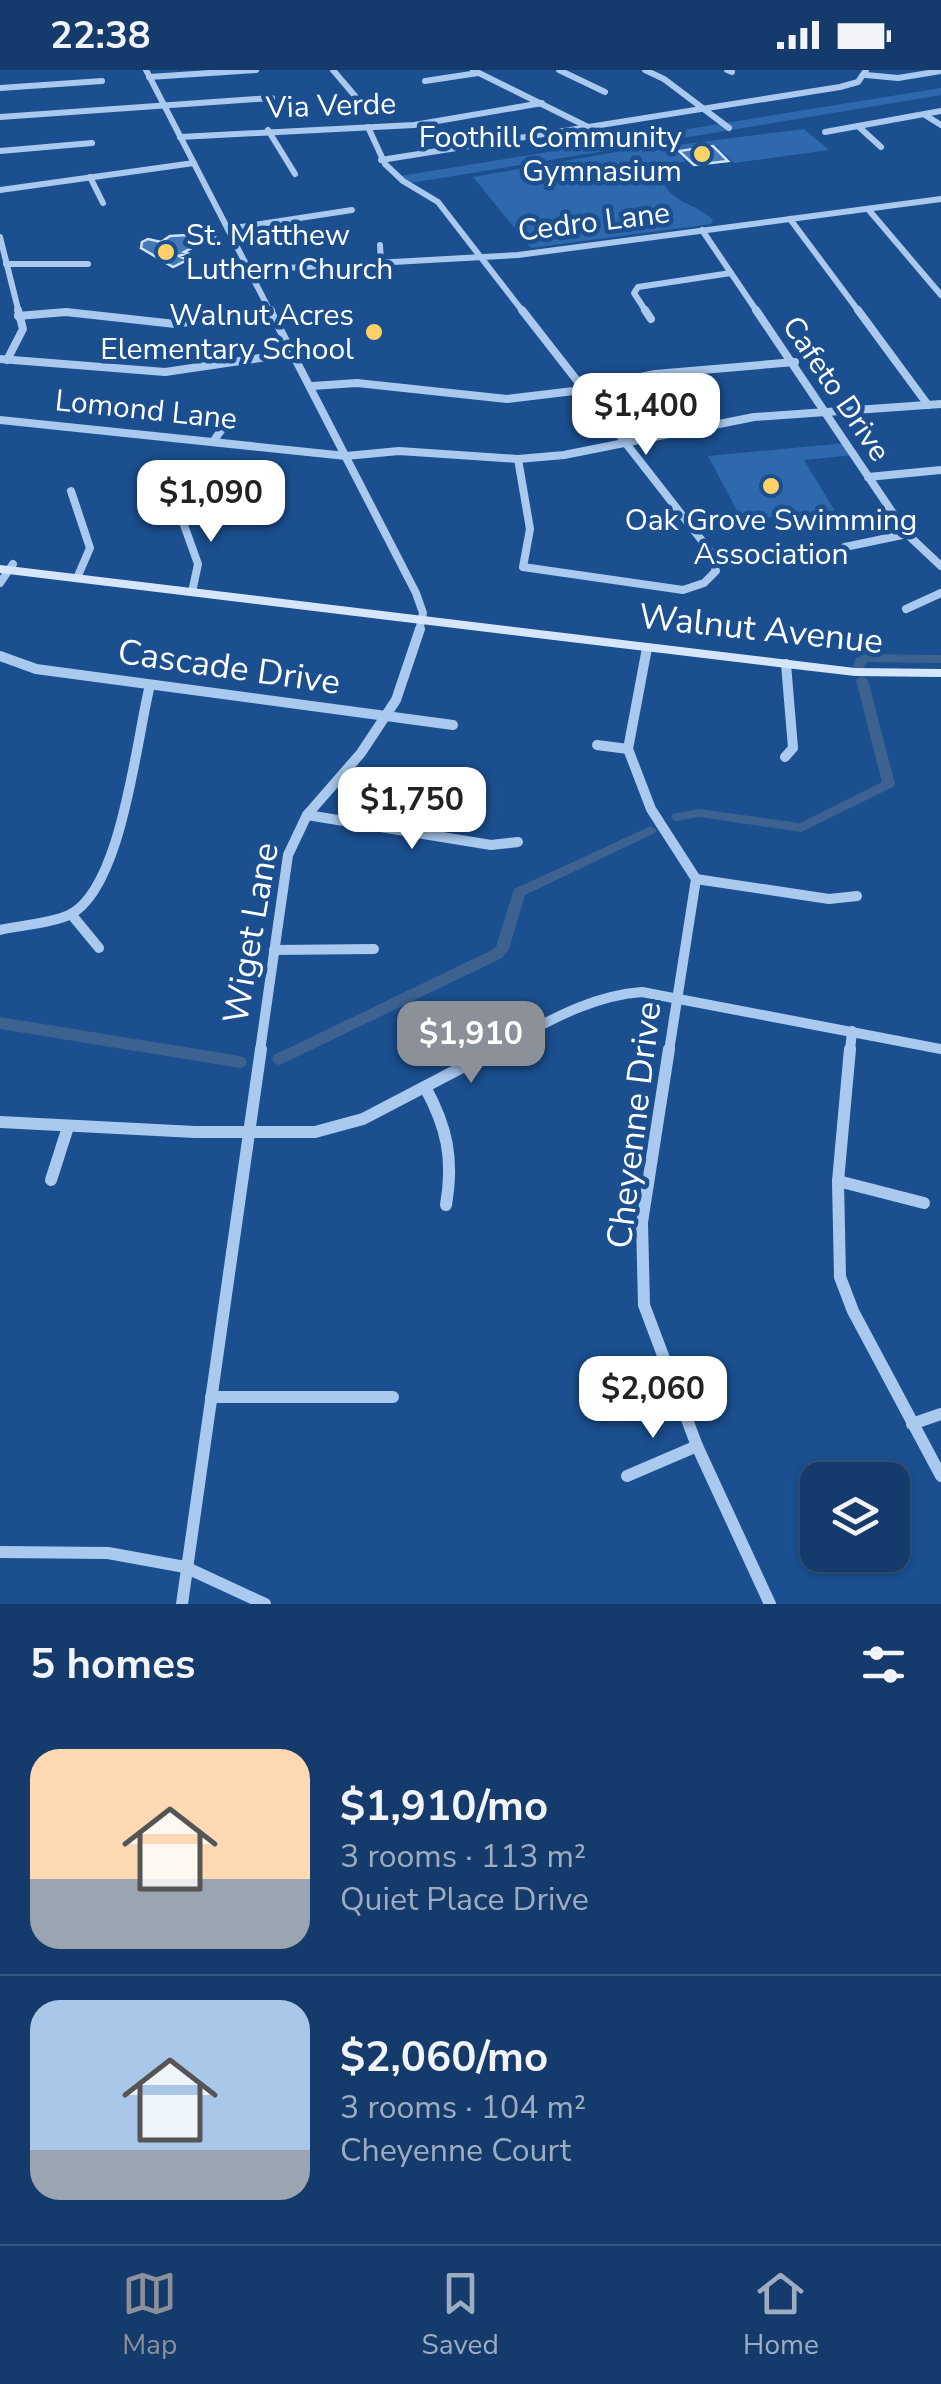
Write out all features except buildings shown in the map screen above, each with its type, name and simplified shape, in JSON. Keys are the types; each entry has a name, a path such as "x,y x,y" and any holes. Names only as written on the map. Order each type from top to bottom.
{"street":[{"path":"256,70 148,74 312,386 416,593 422,617"},
{"path":"332,70 355,96"},
{"path":"559,70 605,92"},
{"path":"644,70 729,128"},
{"path":"425,81 475,71 589,128"},
{"path":"381,160 840,86 858,82 866,72 915,77 941,72"},
{"path":"0,88 102,80"},
{"path":"0,118 272,98"},
{"name":"Via Verde","path":"180,136 368,127 460,118 542,104"},
{"path":"445,106 460,118"},
{"path":"825,132 941,111"},
{"path":"924,114 941,125"},
{"path":"858,126 881,147"},
{"path":"368,127 371,143 397,181 438,202 710,551 716,571 704,583 683,590 523,567 530,530 518,459"},
{"path":"268,130 295,174"},
{"path":"0,151 92,143"},
{"path":"0,190 194,164"},
{"path":"90,178 103,203"},
{"name":"Cedro Lane","path":"251,270 538,253 941,199"},
{"path":"868,208 941,295"},
{"path":"228,228 352,210"},
{"path":"308,215 316,226"},
{"path":"790,219 928,405"},
{"name":"Cafeto Drive","path":"702,230 907,534 941,566"},
{"path":"0,237 23,328 4,360 145,372 294,353"},
{"path":"380,245 381,262"},
{"path":"6,264 53,260 88,264"},
{"path":"651,320 634,292 638,287 731,273"},
{"path":"18,316 66,312 176,324 272,310"},
{"path":"312,386 357,383 507,399 582,390 654,374 794,362"},
{"name":"Lomond Lane","path":"0,420 215,439 346,456 399,451 518,459 624,444 754,417 941,404"},
{"path":"215,439 226,422"},
{"path":"868,477 941,470"},
{"path":"71,491 90,548 79,574"},
{"path":"174,497 198,564 194,588"},
{"path":"845,547 907,534"},
{"path":"0,583 6,566"},
{"name":"Walnut Avenue","path":"6,566 786,664 856,672 941,673"},
{"path":"906,608 941,593"},
{"name":"Wiget Lane","path":"182,1604 288,855 307,815 387,716 396,700 422,617"},
{"path":"647,648 628,748 651,809 696,878 829,899 858,896"},
{"name":"Cascade Drive","path":"0,656 36,669 454,725"},
{"path":"784,758 793,748 786,664"},
{"path":"0,930 71,914 103,878 118,842 150,685"},
{"path":"598,745 628,748"},
{"path":"307,815 491,845 518,842"},
{"name":"Cheyenne Drive","path":"696,878 642,1222 644,1305 696,1446 770,1604"},
{"path":"71,914 99,948"},
{"path":"274,950 374,949"},
{"path":"0,1122 68,1128 247,1132 304,1133 331,1128 364,1120 583,1004 614,994 678,996 941,1049"},
{"path":"852,1030 838,1182 840,1277 941,1476"},
{"path":"425,1087 446,1122 452,1151 453,1172 446,1206"},
{"path":"51,1180 68,1128"},
{"path":"838,1182 924,1203"},
{"path":"211,1397 393,1397"},
{"path":"912,1424 941,1414"},
{"path":"627,1476 696,1446"},
{"path":"0,1552 108,1553 185,1567 265,1604"}],"shaded area":[{"path":"941,88 941,95 460,175 403,184 394,177"},
{"path":"804,129 829,150 734,163 715,145 675,150 686,161 661,176 665,185 676,197 713,220 711,224 531,248 473,177 645,147 663,150 661,147"},
{"name":"Oak Grove Swimming Association","path":"846,443 854,455 804,460 835,511 742,520 708,456"}],"waterway":[{"path":"859,666 860,660 866,658 941,659"},
{"path":"677,817 699,813 801,828 889,784 862,680"},
{"path":"279,1059 497,954 502,949 519,892 651,830"},
{"path":"0,1023 240,1062"}],"place":[{"name":"Foothill Community Gymnasium","path":"702,154"},
{"name":"St. Matthew Luthern Church","path":"166,252"},
{"name":"Walnut Acres Elementary School","path":"374,332"},
{"name":"Oak Grove Swimming Association","path":"771,486"}]}
